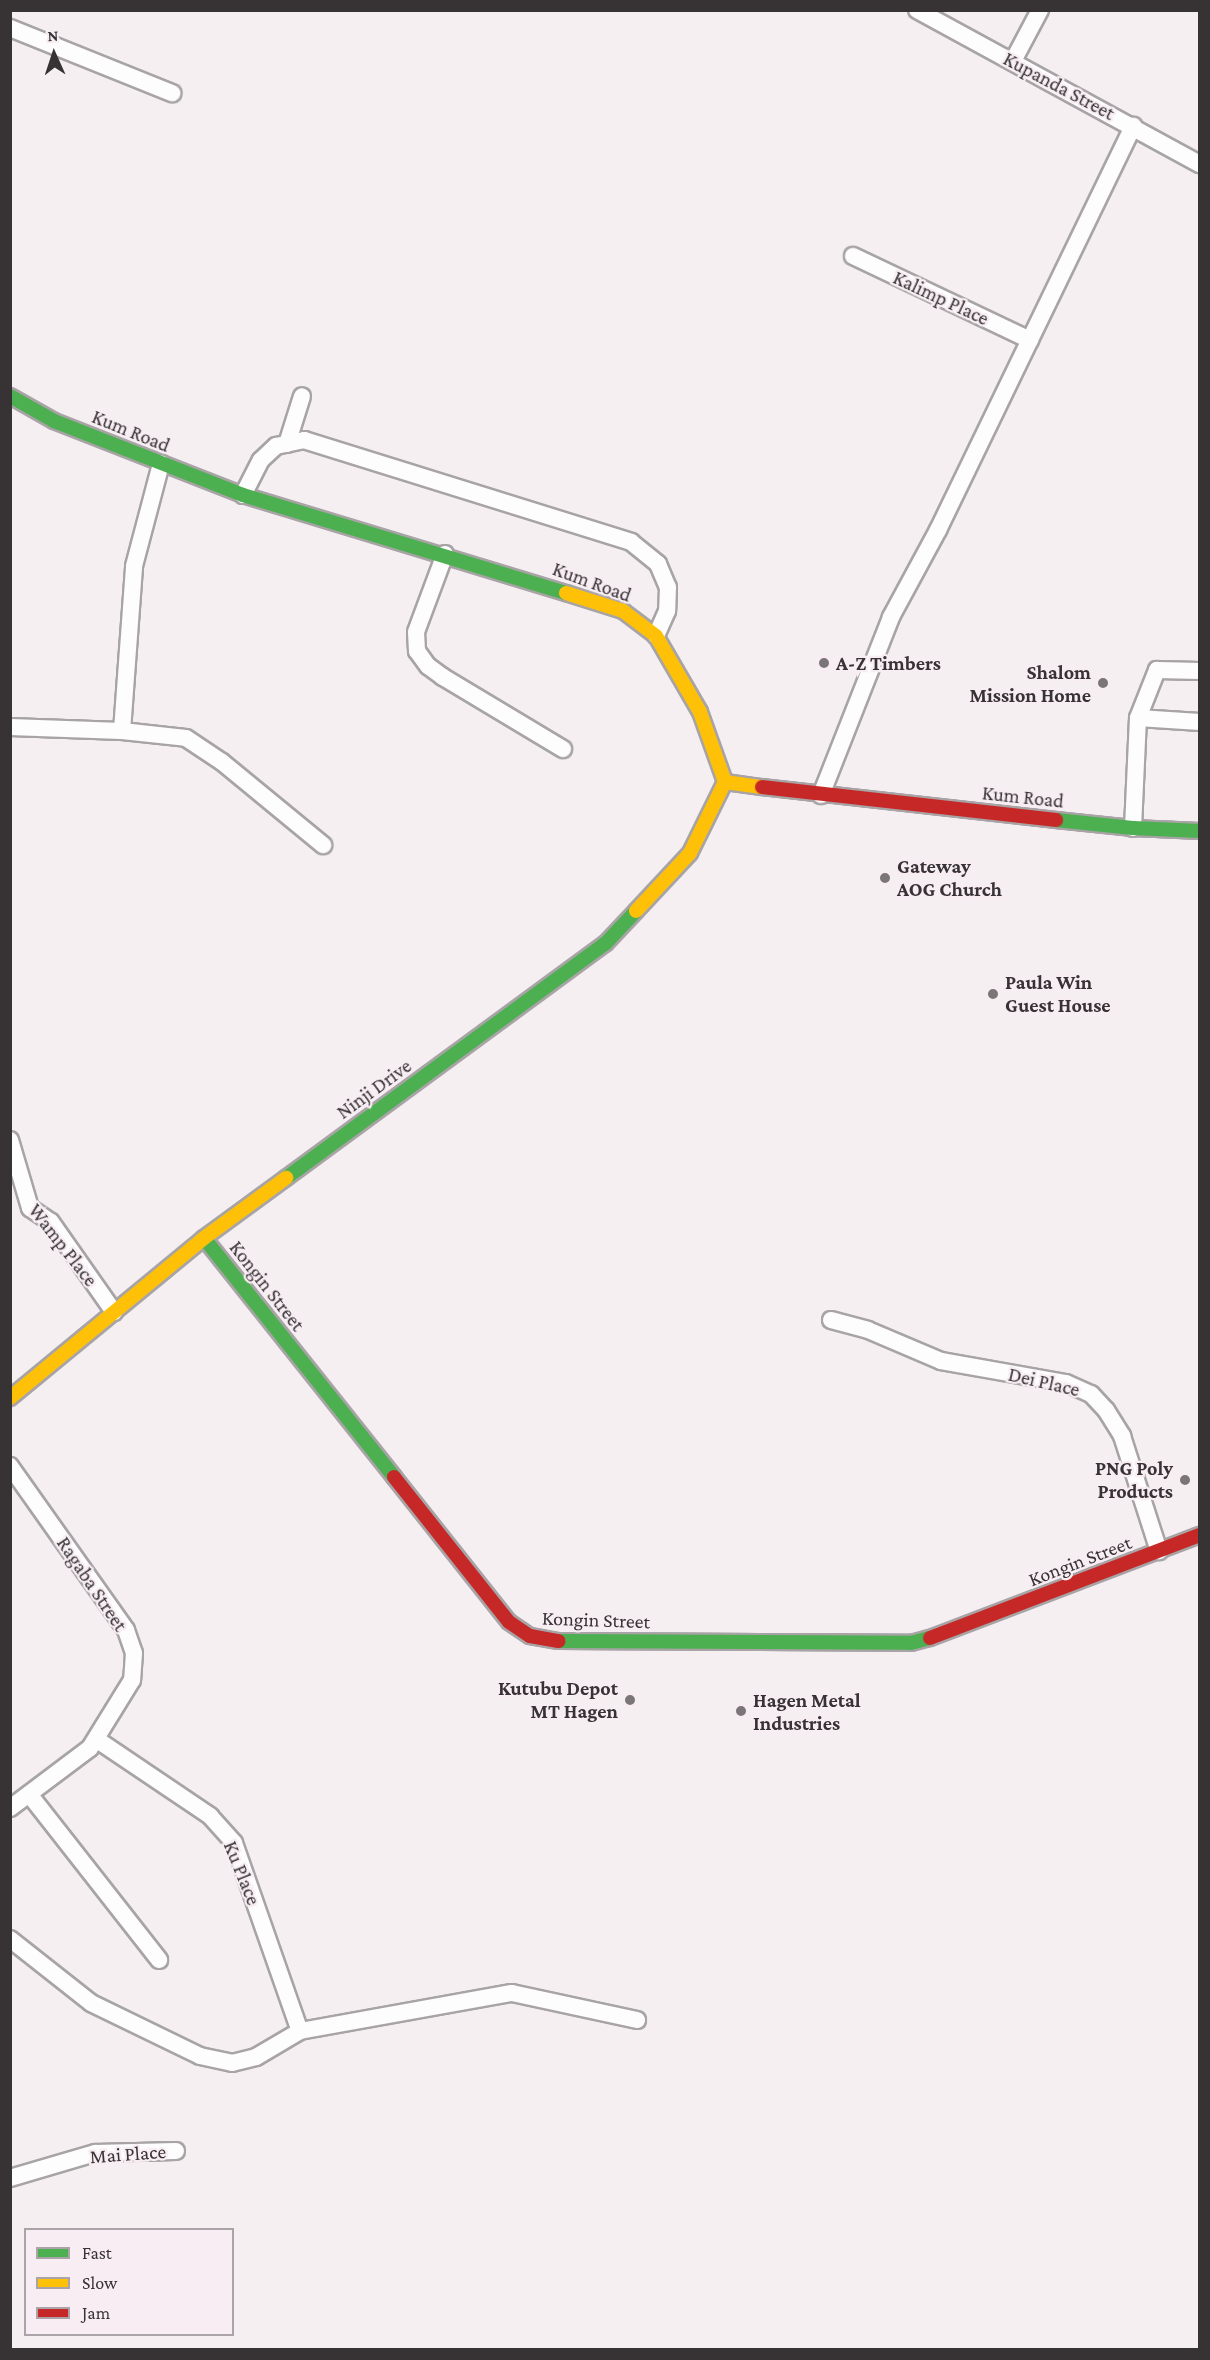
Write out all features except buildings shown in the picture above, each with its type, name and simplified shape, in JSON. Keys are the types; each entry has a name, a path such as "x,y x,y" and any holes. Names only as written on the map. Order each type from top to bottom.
{"street":[{"name":"Kupanda Street","path":"917,10 1200,164"},
{"path":"1013,61 1040,10"},
{"path":"10,28 172,93"},
{"path":"821,795 891,617 938,530 1133,126"},
{"name":"Kalimp Place","path":"853,256 1030,340"},
{"name":"Kum Road","path":"10,396 54,421 243,495 445,554 623,610 656,636 700,712 725,782 821,795 1133,828 1200,831"},
{"path":"287,444 302,396"},
{"path":"243,495 261,460 276,446 304,440 631,542 658,564 668,587 667,611 656,636"},
{"path":"122,731 134,566 161,464"},
{"path":"445,554 416,632 417,651 428,666 443,677 563,749"},
{"path":"1133,828 1138,718 1157,670 1200,671"},
{"path":"1138,718 1200,722"},
{"path":"10,727 122,731 186,738 222,762 323,845"},
{"name":"Ninji Drive","path":"10,1398 204,1238 605,944 690,853 725,782"},
{"name":"Wamp Place","path":"10,1140 30,1208 51,1222 114,1312"},
{"name":"Kongin Street","path":"204,1238 503,1614 530,1636 561,1641 911,1643 941,1635 1200,1535"},
{"name":"Dei Place","path":"831,1320 868,1330 941,1361 1066,1383 1092,1394 1106,1410 1122,1436 1159,1551"},
{"name":"Ragaba Street","path":"10,1466 126,1630 134,1653 132,1680 90,1748 10,1808"},
{"name":"Ku Place","path":"96,1739 210,1816 234,1843 300,2031"},
{"path":"29,1794 159,1960"},
{"path":"10,1939 91,2003 200,2056 232,2063 256,2057 300,2031 512,1993 552,1999 637,2020"},
{"name":"Mai Place","path":"10,2178 95,2153 176,2151"}],"traffic: fast":[{"path":"10,396 54,421 243,495 566,593"},
{"path":"1056,820 1133,828 1200,831"},
{"path":"286,1178 605,944 636,911"},
{"path":"204,1238 394,1477"},
{"path":"559,1641 911,1643 930,1638"}],"traffic: slow":[{"path":"566,593 623,611 656,636 700,712 725,782 762,787"},
{"path":"636,911 690,853 725,782"},
{"path":"10,1398 204,1238 286,1178"}],"traffic: jam":[{"path":"762,787 1056,820"},
{"path":"394,1477 509,1622 530,1636 559,1641"},
{"path":"930,1638 1200,1535"}],"place":[{"name":"A-Z Timbers","path":"824,663"},
{"name":"Shalom Mission Home","path":"1103,683"},
{"name":"Gateway AOG Church","path":"885,878"},
{"name":"Paula Win Guest House","path":"993,994"},
{"name":"PNG Poly Products","path":"1185,1480"},
{"name":"Kutubu Depot MT Hagen","path":"630,1700"},
{"name":"Hagen Metal Industries","path":"741,1711"}]}
